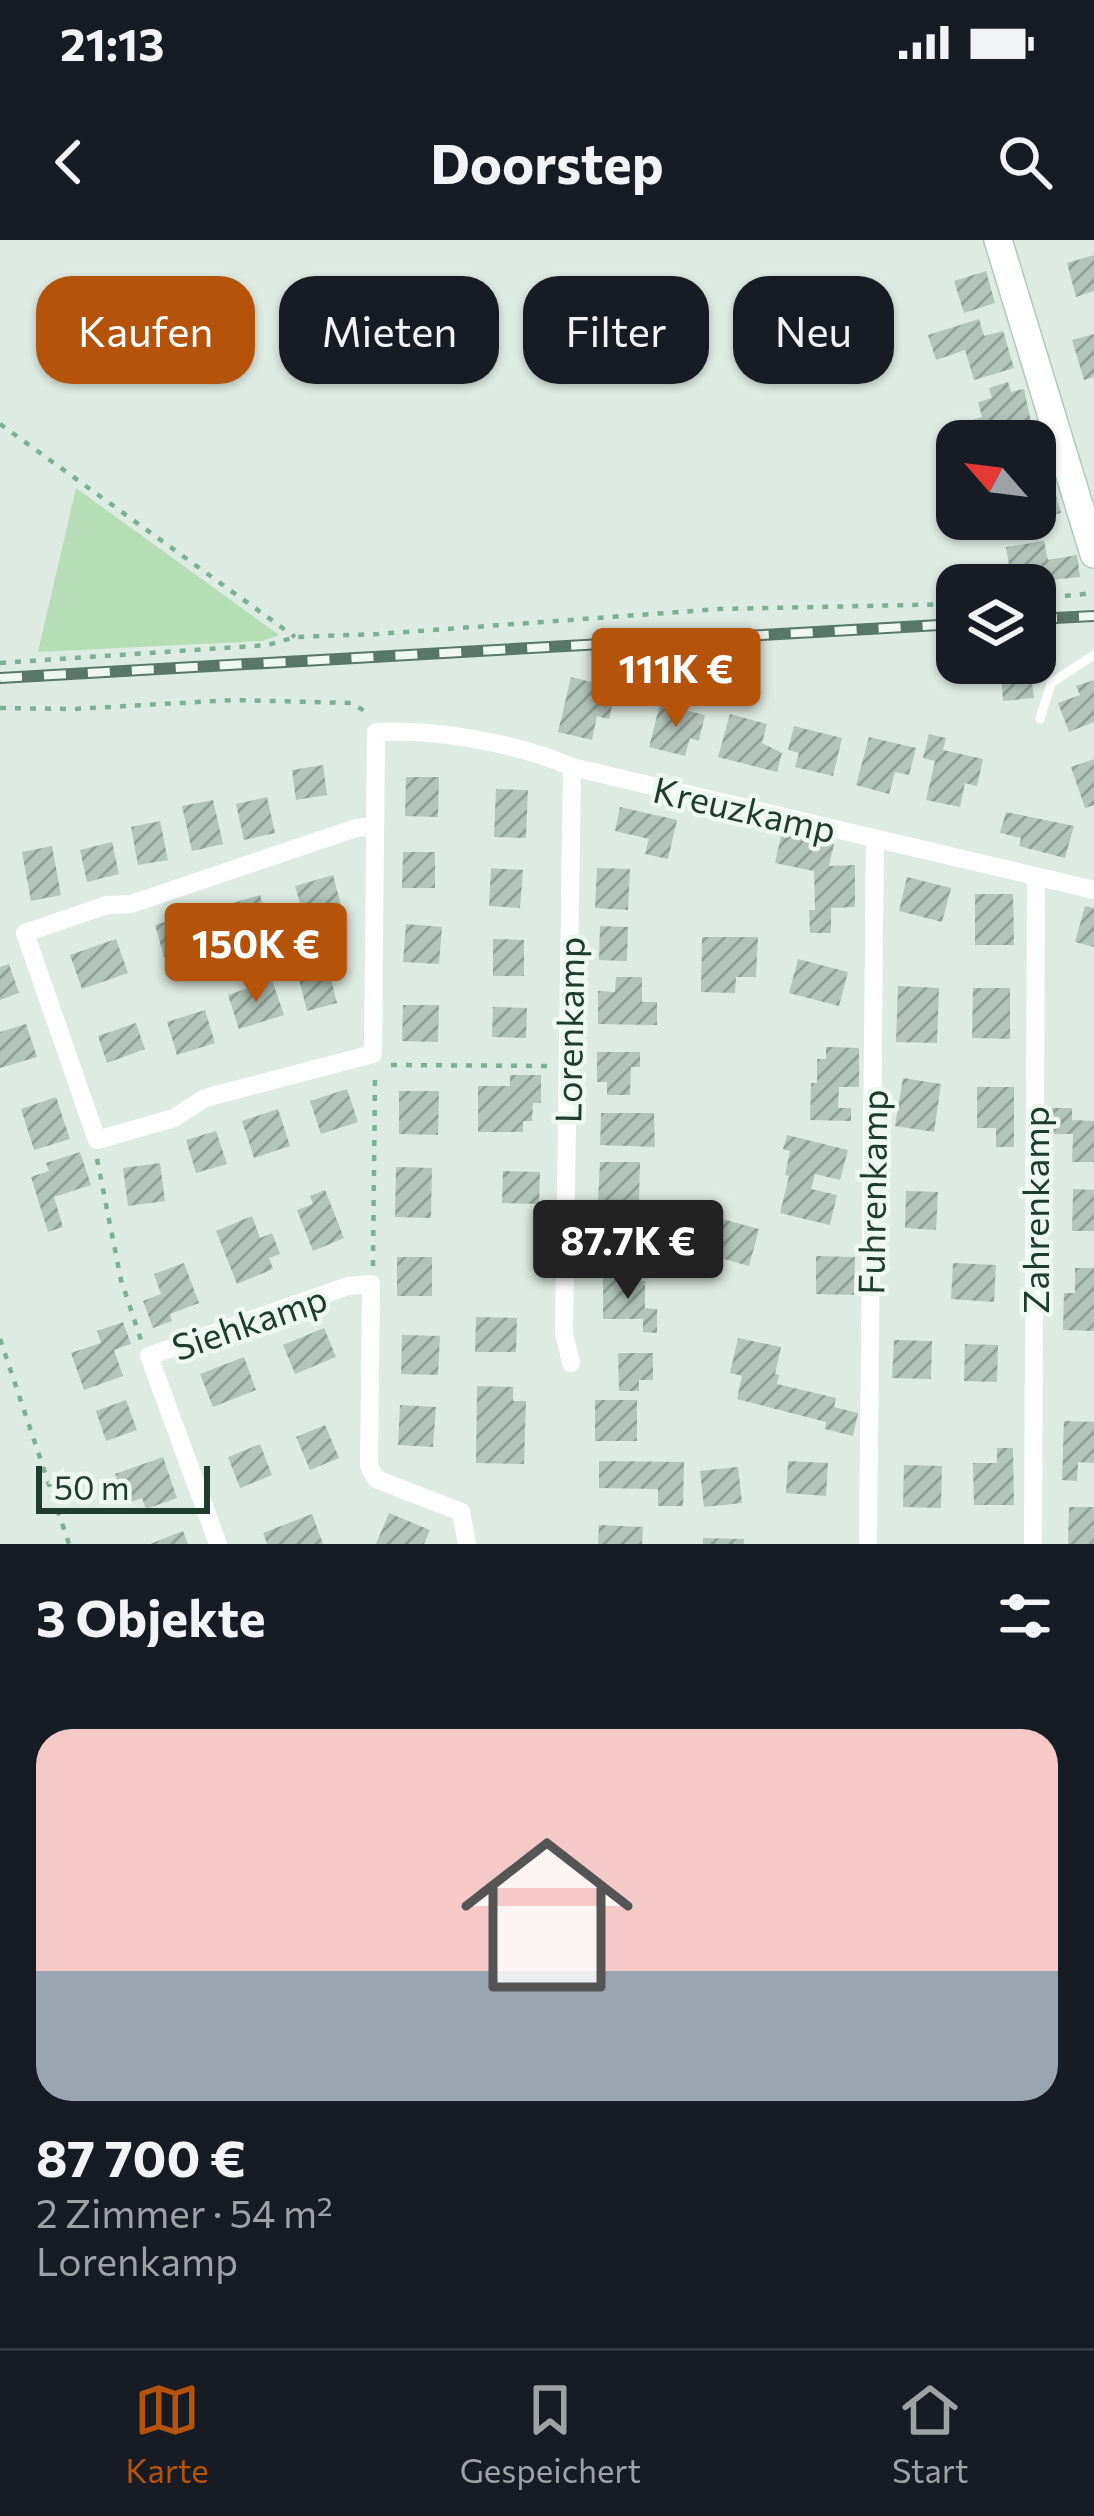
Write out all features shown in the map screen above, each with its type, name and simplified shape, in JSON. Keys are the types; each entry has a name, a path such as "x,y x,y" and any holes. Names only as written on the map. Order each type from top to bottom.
{"main road":[{"path":"998,240 1094,554"}],"street":[{"name":"Kreuzkamp","path":"397,731 428,731 551,758 572,767 1094,890"},
{"path":"374,826 25,933 97,1140 174,1118 205,1098 373,1054 376,732 397,731"},
{"name":"Lorenkamp","path":"571,1364 564,1333 572,767"},
{"name":"Fuhrenkamp","path":"868,1544 874,839"},
{"name":"Zahrenkamp","path":"1033,1544 1036,876"},
{"name":"Siehkamp","path":"218,1544 149,1356 348,1286 371,1284 369,1466 376,1479 461,1512 467,1544"}],"lane":[{"path":"1040,719 1051,682 1094,655"}],"path":[{"path":"0,424 296,637"},
{"path":"1056,597 1094,593"},
{"path":"0,663 268,645 296,637 720,609 936,604"},
{"path":"0,708 234,700 352,703 397,731"},
{"path":"373,1054 391,1065 568,1066"},
{"path":"371,1284 373,1054"},
{"path":"97,1140 121,1280 149,1356"},
{"path":"0,1339 69,1544"}],"green space":[{"path":"76,488 279,635 263,641 38,652"}],"building":[{"path":"1094,255 1094,291 1076,297 1067,263"},
{"path":"986,271 995,303 964,313 954,281"},
{"path":"979,319 984,336 1003,331 1014,368 974,380 965,350 936,360 928,335"},
{"path":"1094,334 1094,377 1084,380 1072,340"},
{"path":"1008,382 1011,392 1024,389 1031,420 973,420 982,417 978,402 992,398 989,388"},
{"path":"1044,541 1048,560 1077,555 1080,577 1056,579 1056,564 1009,564 1006,547"},
{"path":"571,677 616,688 609,719 597,716 592,740 558,732"},
{"path":"1094,680 1094,722 1069,732 1058,703 1080,695 1076,686"},
{"path":"1002,684 1032,684 1034,698 1003,701"},
{"path":"660,704 705,715 699,741 690,738 685,756 649,747"},
{"path":"730,714 767,724 762,743 782,753 777,772 718,757"},
{"path":"794,726 842,738 833,776 795,767 799,753 788,750"},
{"path":"929,734 946,738 943,750 983,759 977,786 965,783 960,807 926,800 935,761 923,758"},
{"path":"869,737 916,748 909,775 895,772 889,794 856,785"},
{"path":"1094,759 1094,805 1085,808 1071,767"},
{"path":"323,765 327,795 296,800 292,770"},
{"path":"406,777 439,777 438,817 405,816"},
{"path":"496,789 528,790 526,838 494,837"},
{"path":"267,797 275,833 244,840 236,804"},
{"path":"213,800 223,844 192,851 182,806"},
{"path":"620,807 677,820 668,859 645,854 649,839 615,831"},
{"path":"1006,812 1074,826 1065,858 1019,846 1021,838 1000,833"},
{"path":"160,821 168,860 138,865 131,827"},
{"path":"782,832 834,844 829,866 855,865 855,907 831,908 831,933 810,933 814,871 775,863"},
{"path":"112,842 119,874 87,882 80,850"},
{"path":"52,846 61,895 31,901 22,852"},
{"path":"403,852 435,852 435,888 402,888"},
{"path":"491,868 523,870 520,908 489,906"},
{"path":"597,868 630,869 628,910 595,908"},
{"path":"333,875 342,909 305,920 295,886"},
{"path":"907,877 951,888 942,922 899,911"},
{"path":"975,894 1013,894 1014,945 975,945"},
{"path":"260,895 269,925 228,938 219,907"},
{"path":"1085,906 1094,908 1094,947 1075,942"},
{"path":"192,914 201,946 164,957 155,925"},
{"path":"406,924 442,927 439,964 403,962"},
{"path":"600,926 628,927 627,961 599,960"},
{"path":"702,937 758,937 756,977 736,977 735,993 701,992"},
{"path":"116,939 128,973 82,989 70,955"},
{"path":"493,939 524,940 524,976 493,976"},
{"path":"798,959 848,972 839,1006 789,993"},
{"path":"9,964 19,993 0,1000 0,967"},
{"path":"328,967 337,1003 307,1011 298,975"},
{"path":"616,977 642,977 642,1002 657,1002 657,1025 598,1024 598,991 615,992"},
{"path":"272,980 284,1015 239,1029 228,995"},
{"path":"898,986 939,988 937,1043 896,1042"},
{"path":"973,988 1010,988 1010,1039 972,1038"},
{"path":"403,1005 439,1005 438,1042 402,1041"},
{"path":"493,1007 527,1008 526,1038 492,1037"},
{"path":"205,1010 215,1043 177,1055 167,1022"},
{"path":"136,1023 145,1049 107,1063 98,1036"},
{"path":"26,1024 37,1057 0,1068 0,1032"},
{"path":"826,1047 859,1048 859,1087 839,1087 838,1108 851,1108 851,1121 810,1120 811,1083 817,1083 817,1059 826,1059"},
{"path":"597,1052 640,1052 640,1067 631,1067 630,1095 607,1095 607,1082 597,1082"},
{"path":"510,1075 541,1075 541,1103 533,1103 532,1121 523,1121 523,1132 478,1132 478,1086 510,1086"},
{"path":"903,1078 941,1084 934,1132 895,1126"},
{"path":"977,1087 1014,1087 1014,1147 996,1147 996,1128 977,1128"},
{"path":"347,1089 358,1122 321,1134 310,1101"},
{"path":"399,1091 439,1091 438,1135 399,1134"},
{"path":"56,1097 70,1139 34,1150 21,1109"},
{"path":"1052,1108 1072,1108 1072,1120 1094,1121 1094,1162 1072,1162 1073,1134 1052,1134"},
{"path":"278,1109 290,1146 254,1158 242,1121"},
{"path":"601,1113 654,1113 655,1147 600,1145"},
{"path":"216,1131 227,1164 196,1173 186,1140"},
{"path":"787,1135 848,1150 840,1180 815,1174 811,1189 837,1195 830,1225 780,1213 789,1176 785,1175 790,1151 783,1149"},
{"path":"80,1152 91,1185 54,1197 63,1227 48,1232 31,1177 49,1171 46,1163"},
{"path":"600,1162 640,1162 639,1204 598,1202"},
{"path":"160,1163 165,1201 128,1206 123,1168"},
{"path":"396,1167 432,1168 431,1218 395,1217"},
{"path":"503,1171 540,1172 539,1204 502,1203"},
{"path":"1073,1189 1094,1190 1094,1231 1072,1231"},
{"path":"325,1190 344,1238 313,1251 297,1210 313,1204 310,1196"},
{"path":"906,1191 938,1192 936,1230 905,1228"},
{"path":"611,1212 643,1213 643,1225 633,1225 632,1260 596,1259 597,1224 610,1224"},
{"path":"252,1216 260,1238 272,1233 280,1254 269,1258 273,1269 237,1284 216,1231"},
{"path":"715,1217 759,1229 749,1266 706,1254"},
{"path":"816,1256 855,1257 854,1295 816,1294"},
{"path":"397,1257 432,1257 432,1296 397,1296"},
{"path":"184,1263 199,1303 170,1314 172,1321 153,1328 143,1301 161,1294 154,1274"},
{"path":"953,1263 996,1265 994,1302 951,1299"},
{"path":"1075,1268 1094,1268 1094,1331 1063,1330 1064,1293 1075,1293"},
{"path":"603,1277 645,1281 645,1308 657,1309 657,1333 643,1332 643,1319 603,1319"},
{"path":"476,1317 517,1318 516,1352 475,1352"},
{"path":"123,1322 131,1344 114,1350 123,1376 84,1390 71,1353 101,1343 97,1331"},
{"path":"324,1328 336,1357 295,1374 283,1345"},
{"path":"402,1335 440,1336 438,1375 401,1374"},
{"path":"738,1338 781,1347 777,1384 836,1398 834,1407 858,1413 853,1436 825,1429 826,1422 737,1399 742,1376 730,1373"},
{"path":"894,1340 932,1341 931,1379 892,1378"},
{"path":"965,1344 998,1345 997,1382 964,1381"},
{"path":"618,1353 653,1353 653,1380 639,1380 639,1391 619,1391"},
{"path":"244,1357 256,1390 213,1407 200,1374"},
{"path":"477,1386 513,1387 513,1401 526,1401 524,1464 476,1463"},
{"path":"126,1400 137,1430 106,1441 96,1411"},
{"path":"595,1400 637,1400 637,1441 595,1441"},
{"path":"400,1405 436,1407 433,1447 398,1445"},
{"path":"1064,1421 1094,1422 1094,1463 1078,1462 1077,1481 1062,1480"},
{"path":"325,1425 339,1458 310,1470 296,1437"},
{"path":"260,1444 272,1475 240,1488 228,1457"},
{"path":"997,1448 1013,1448 1014,1505 974,1505 973,1463 997,1463"},
{"path":"163,1457 177,1498 146,1509 142,1498 126,1504 115,1474"},
{"path":"599,1461 684,1462 683,1506 658,1506 658,1489 599,1488"},
{"path":"788,1461 828,1463 826,1496 786,1493"},
{"path":"904,1465 942,1466 941,1508 903,1507"},
{"path":"738,1467 742,1503 704,1507 700,1471"},
{"path":"1069,1507 1094,1507 1094,1544 1068,1544"},
{"path":"389,1513 430,1530 424,1544 376,1544"},
{"path":"312,1514 323,1544 267,1544 263,1533"},
{"path":"599,1525 643,1527 642,1544 598,1544"},
{"path":"183,1531 188,1544 150,1544"},
{"path":"703,1538 744,1539 744,1544 703,1544"}],"railway":[{"path":"1056,618 1094,616"},
{"path":"0,678 936,625"}]}
